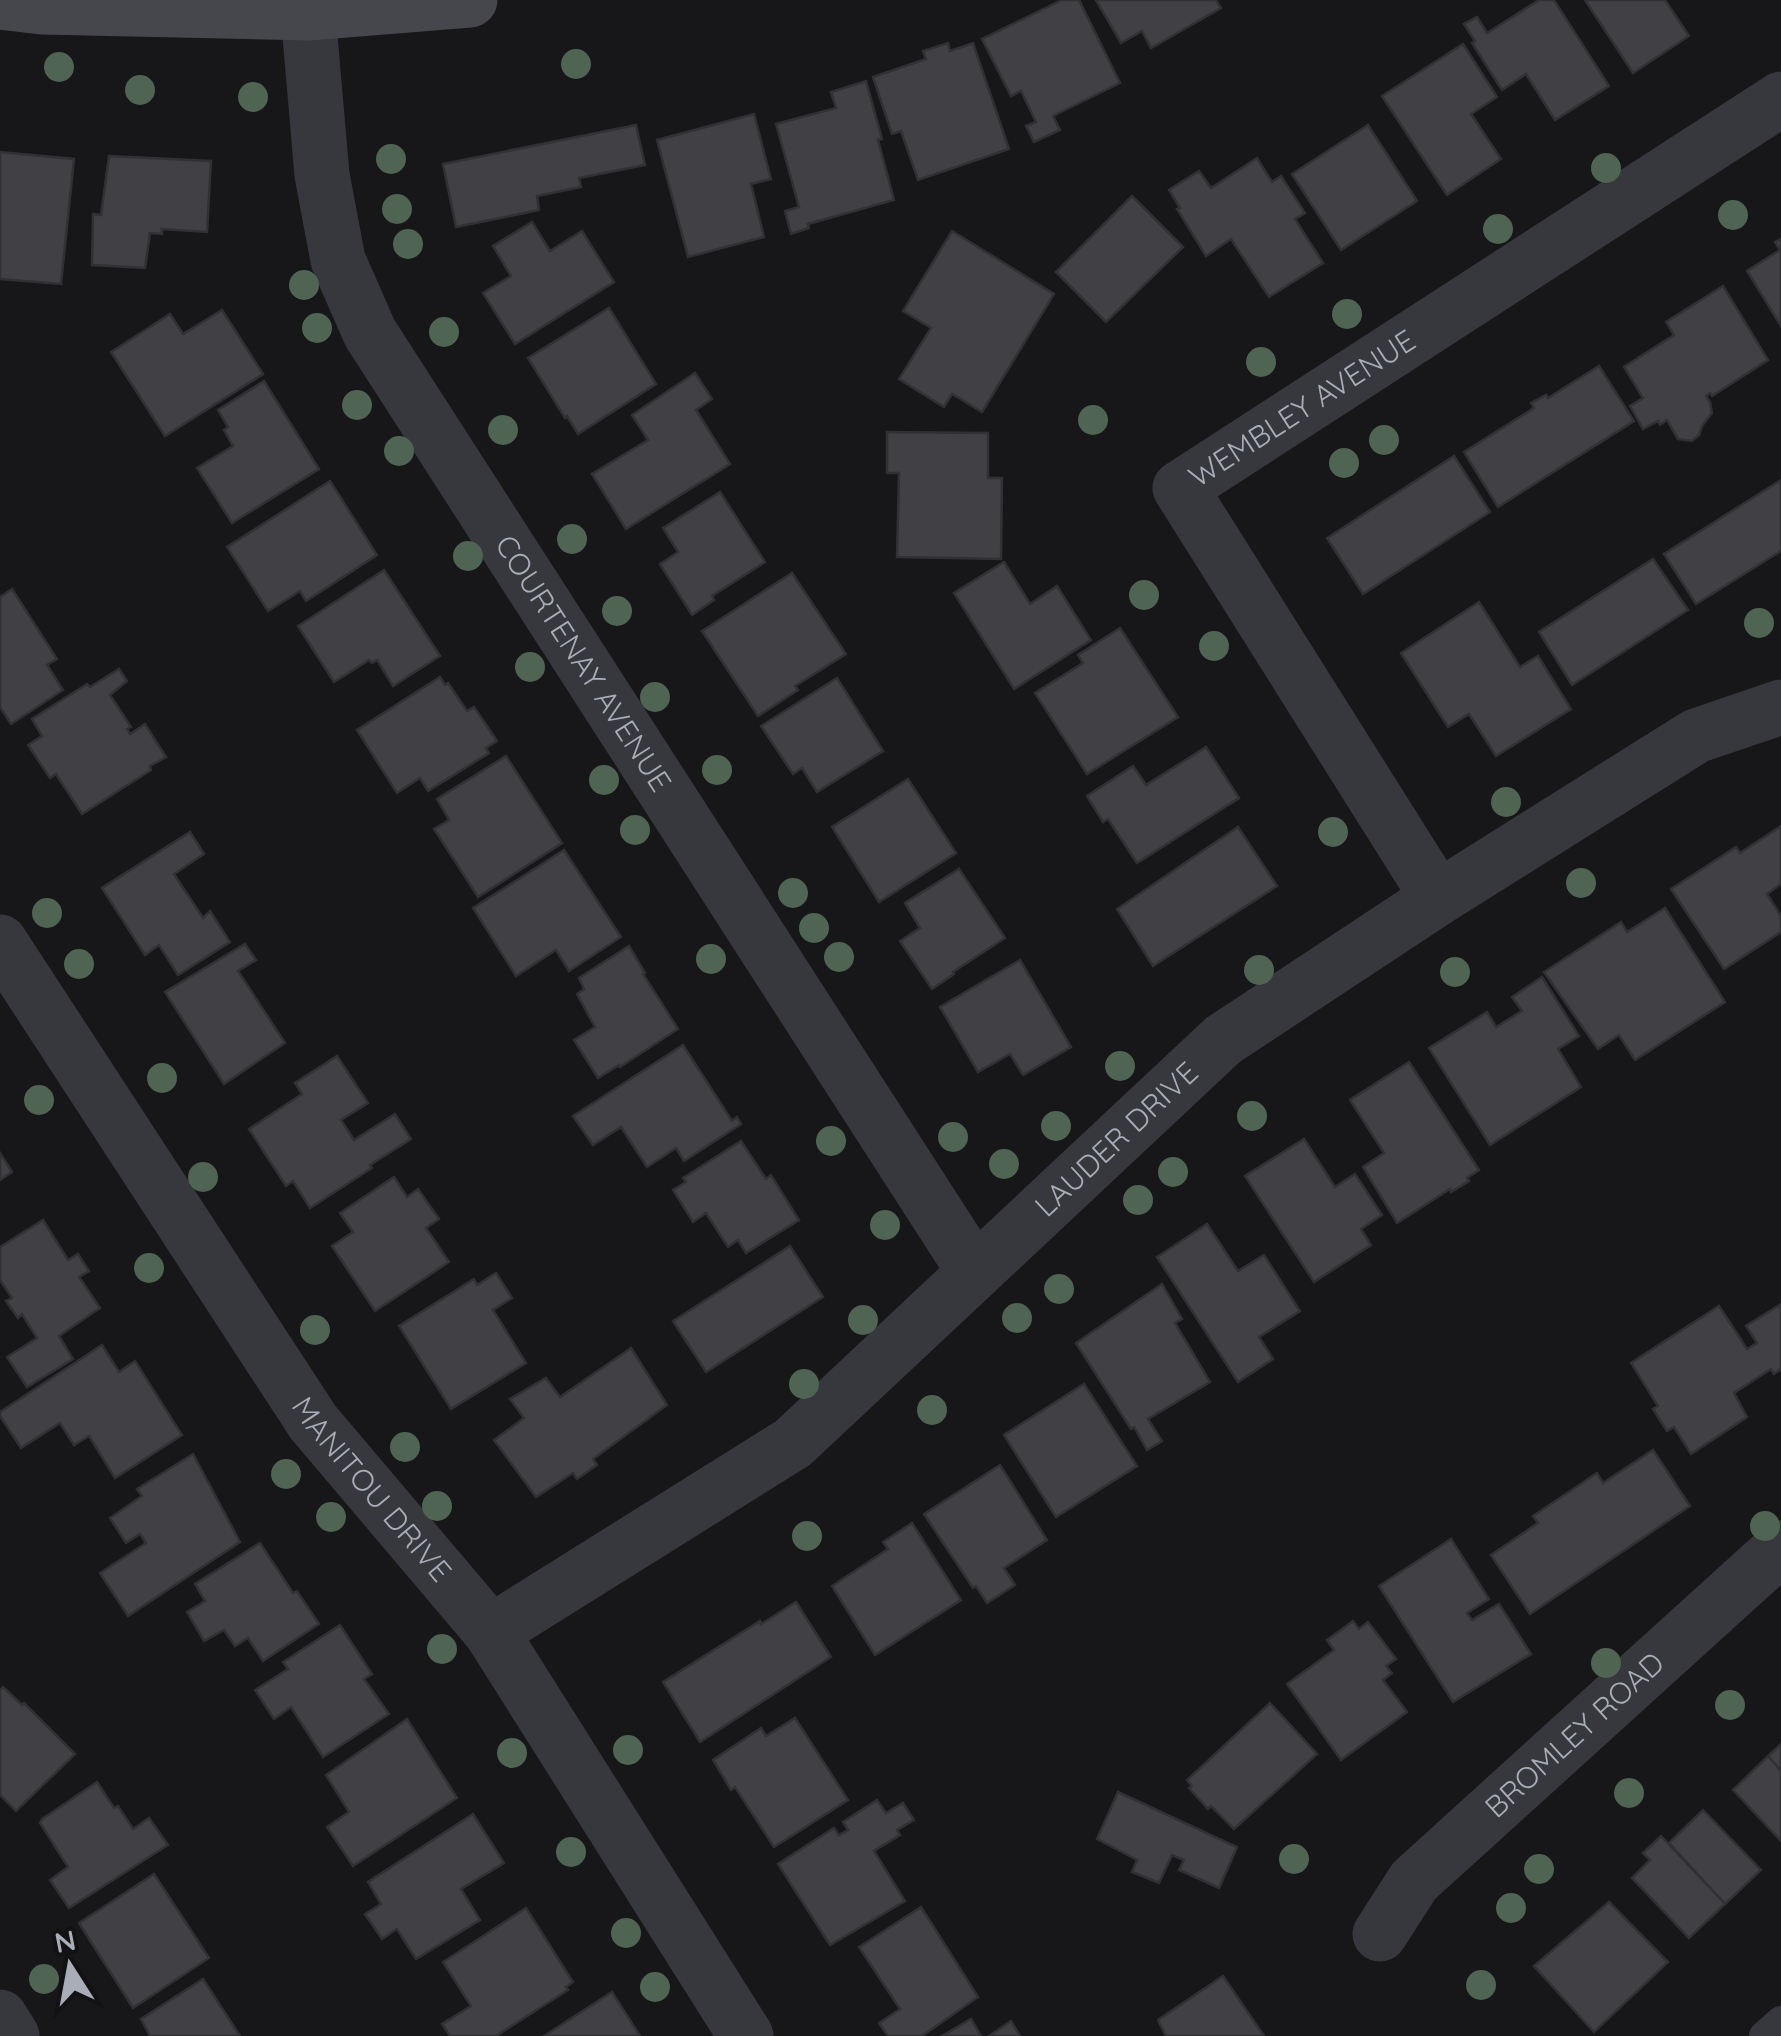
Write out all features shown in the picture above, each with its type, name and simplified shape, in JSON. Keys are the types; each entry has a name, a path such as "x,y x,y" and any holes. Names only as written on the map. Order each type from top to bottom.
{"street":[{"path":"28,3 308,13 470,0"},
{"name":"COURTENAY AVENUE","path":"308,13 325,192 338,260 370,333 974,1271"},
{"name":"WEMBLEY AVENUE","path":"1438,898 1180,488 1781,99"},
{"name":"LAUDER DRIVE","path":"492,1632 792,1443 1222,1040 1696,736 1781,707"},
{"name":"MANITOU DRIVE","path":"0,942 313,1422 492,1632 746,2036"},
{"name":"BROMLEY ROAD","path":"1380,1934 1414,1880 1781,1548"},
{"path":"0,2017 12,2036"}],"lane":[{"path":"1764,2036 1781,2021"}],"building":[{"path":"1062,0 1079,0 1120,83 1053,116 1060,130 1034,142 1026,126 1036,122 1021,91 1011,96 982,39"},
{"path":"1096,0 1216,0 1221,8 1151,48 1142,31 1121,43"},
{"path":"1539,0 1554,0 1609,86 1555,120 1526,74 1502,90 1464,24 1477,17 1487,33"},
{"path":"1585,0 1665,0 1689,36 1633,73"},
{"path":"948,43 950,51 973,43 1009,149 918,180 901,131 892,134 873,77 926,59 923,51"},
{"path":"1463,44 1497,97 1471,114 1501,159 1447,195 1382,96"},
{"path":"866,81 894,200 808,224 809,228 791,234 785,211 799,207 776,124 836,108 831,92"},
{"path":"754,114 771,179 751,184 764,237 688,257 657,140"},
{"path":"636,125 645,165 579,178 581,187 537,196 539,210 456,227 443,164"},
{"path":"1368,125 1417,201 1341,250 1292,174"},
{"path":"0,152 74,159 61,284 0,279"},
{"path":"109,156 211,161 207,232 162,229 162,234 150,233 145,268 92,265 93,214 101,215"},
{"path":"1257,158 1272,182 1281,176 1305,213 1295,219 1323,263 1269,297 1231,239 1206,256 1169,190 1199,171 1211,188"},
{"path":"1132,196 1183,247 1106,322 1056,272"},
{"path":"532,222 550,251 582,231 614,282 515,344 483,293 511,276 493,246"},
{"path":"952,231 1054,294 982,412 952,394 944,407 899,379 931,328 903,311"},
{"path":"1781,239 1781,326 1747,271 1780,250 1775,242"},
{"path":"1723,286 1768,360 1712,396 1706,396 1712,413 1692,441 1678,439 1667,420 1643,429 1630,406 1643,398 1624,367 1674,335 1666,322"},
{"path":"609,308 656,384 578,434 528,358"},
{"path":"222,310 263,374 165,436 111,352 170,314 183,334"},
{"path":"1599,366 1634,421 1498,507 1464,452 1534,408 1531,403 1546,395 1548,398"},
{"path":"695,373 712,399 696,410 730,464 626,529 592,474 648,440 632,415"},
{"path":"264,381 319,469 232,523 197,468 233,446 218,410"},
{"path":"887,432 988,433 988,478 1002,478 1001,559 897,557 899,473 887,473"},
{"path":"1454,456 1490,512 1363,594 1327,538"},
{"path":"1781,480 1781,551 1696,604 1664,554"},
{"path":"330,481 377,555 306,601 300,591 268,611 227,547"},
{"path":"720,492 765,562 712,596 714,600 692,615 660,564 678,552 663,528"},
{"path":"1653,559 1688,610 1572,685 1539,632"},
{"path":"1004,562 1030,604 1057,586 1091,640 1014,689 954,593"},
{"path":"384,570 440,656 393,686 377,660 369,660 334,682 298,626"},
{"path":"792,573 846,654 795,686 798,690 758,716 702,631"},
{"path":"12,589 57,659 47,665 63,690 11,724 0,707 0,597"},
{"path":"1479,602 1520,667 1538,656 1571,709 1496,756 1469,714 1448,727 1401,653"},
{"path":"1120,628 1178,717 1087,774 1035,693 1083,663 1078,655"},
{"path":"119,669 127,681 110,695 131,727 127,729 130,734 145,724 166,757 82,814 56,774 50,778 28,745 42,736 32,719"},
{"path":"440,677 467,711 474,707 497,741 486,748 489,753 428,791 420,778 397,793 357,730"},
{"path":"837,678 883,751 817,792 802,768 793,774 761,726"},
{"path":"1206,747 1239,798 1137,863 1108,819 1103,822 1087,796 1133,766 1146,785"},
{"path":"506,756 562,843 478,897 434,829 449,820 437,799"},
{"path":"908,779 956,853 879,902 832,827"},
{"path":"1781,826 1781,884 1767,894 1781,916 1781,932 1724,969 1671,889 1736,847 1740,853"},
{"path":"1238,827 1277,886 1153,966 1117,909"},
{"path":"190,832 204,854 174,874 203,918 210,911 230,942 178,975 159,945 145,955 102,888"},
{"path":"564,850 621,937 569,971 556,950 516,976 473,908"},
{"path":"959,869 1005,938 932,989 900,941 920,928 905,903"},
{"path":"1665,908 1725,1002 1635,1060 1619,1035 1598,1049 1544,972 1621,922 1627,932"},
{"path":"245,944 256,960 238,971 285,1043 224,1084 165,992"},
{"path":"629,946 678,1029 598,1078 574,1040 595,1027 577,994 584,989 579,978"},
{"path":"1020,960 1071,1047 1023,1075 1010,1054 978,1072 940,1007"},
{"path":"1542,977 1579,1036 1558,1049 1581,1087 1490,1145 1429,1048 1487,1012 1496,1027 1522,1011 1512,997"},
{"path":"683,1045 732,1121 737,1117 741,1124 684,1161 676,1148 647,1167 621,1127 593,1145 573,1116"},
{"path":"337,1056 368,1103 341,1120 354,1140 395,1114 411,1139 310,1208 293,1181 286,1186 249,1129 302,1094 295,1083"},
{"path":"1409,1062 1479,1170 1467,1178 1469,1181 1397,1223 1363,1167 1384,1153 1350,1100"},
{"path":"1304,1139 1335,1187 1355,1174 1382,1215 1361,1229 1371,1245 1314,1282 1245,1176"},
{"path":"741,1141 766,1179 771,1175 799,1220 746,1253 738,1240 728,1247 706,1213 693,1222 673,1190 686,1182 683,1178"},
{"path":"0,1153 12,1172 0,1180"},
{"path":"394,1177 407,1197 418,1189 439,1219 426,1228 449,1262 375,1311 332,1246 353,1232 340,1213"},
{"path":"43,1220 68,1260 78,1254 89,1271 79,1277 100,1308 59,1336 73,1359 27,1387 7,1357 37,1338 22,1314 18,1318 6,1301 12,1298 0,1280 0,1247"},
{"path":"1207,1224 1238,1271 1264,1255 1300,1311 1259,1337 1273,1359 1238,1382 1157,1257"},
{"path":"790,1246 823,1297 706,1372 673,1321"},
{"path":"496,1273 512,1298 493,1310 526,1363 451,1409 399,1326 474,1279 477,1285"},
{"path":"1162,1284 1182,1319 1175,1323 1210,1382 1148,1419 1162,1441 1147,1450 1076,1343"},
{"path":"1781,1304 1781,1369 1774,1374 1771,1369 1734,1393 1747,1417 1691,1454 1674,1427 1667,1431 1653,1409 1658,1406 1631,1363 1719,1306 1747,1349 1757,1343 1746,1326"},
{"path":"102,1345 119,1372 135,1361 182,1435 115,1478 89,1436 74,1445 60,1423 21,1448 0,1416 0,1412"},
{"path":"631,1348 667,1405 593,1459 597,1465 577,1479 573,1473 536,1497 494,1440 524,1418 510,1399 546,1378 560,1397"},
{"path":"1084,1384 1137,1466 1056,1517 1004,1435"},
{"path":"1653,1450 1690,1506 1530,1614 1491,1555 1538,1523 1533,1516 1597,1473 1603,1483"},
{"path":"193,1454 240,1542 128,1616 100,1573 146,1543 140,1534 126,1543 110,1518 142,1496 137,1489"},
{"path":"1000,1465 1047,1540 1004,1568 1015,1585 987,1603 924,1514"},
{"path":"912,1523 961,1600 875,1655 832,1586 888,1549 883,1542"},
{"path":"1451,1539 1489,1599 1467,1613 1472,1620 1499,1604 1531,1654 1453,1702 1379,1586"},
{"path":"260,1543 319,1624 263,1661 248,1638 235,1646 224,1630 204,1641 187,1612 205,1601 195,1584"},
{"path":"796,1602 831,1657 700,1742 663,1682"},
{"path":"1353,1621 1359,1629 1368,1622 1396,1659 1386,1666 1392,1673 1383,1680 1407,1712 1341,1760 1287,1684 1334,1650 1327,1640"},
{"path":"340,1625 372,1674 364,1679 389,1714 323,1757 291,1707 274,1719 255,1690 288,1669 283,1662"},
{"path":"3,1687 75,1754 16,1811 0,1795"},
{"path":"1270,1703 1317,1754 1234,1829 1211,1806 1208,1809 1189,1788 1192,1786 1187,1780"},
{"path":"795,1718 848,1800 774,1847 713,1760 761,1728 766,1736"},
{"path":"407,1719 457,1798 353,1866 327,1827 349,1812 326,1775"},
{"path":"1781,1744 1781,1771 1768,1756"},
{"path":"1768,1756 1781,1771 1781,1841 1733,1790"},
{"path":"97,1782 133,1829 149,1818 168,1845 69,1908 50,1880 68,1867 40,1823"},
{"path":"1118,1792 1237,1847 1219,1888 1179,1870 1184,1860 1172,1855 1159,1883 1132,1872 1137,1860 1097,1839"},
{"path":"877,1800 886,1813 903,1803 914,1820 897,1830 900,1835 874,1851 905,1901 830,1945 778,1864 834,1828 839,1835 848,1830 843,1822"},
{"path":"1703,1810 1761,1870 1725,1904 1669,1843"},
{"path":"473,1814 504,1863 461,1889 480,1920 416,1959 397,1929 382,1939 365,1914 381,1904 368,1882"},
{"path":"1661,1836 1725,1904 1689,1938 1632,1878 1650,1860 1643,1853"},
{"path":"154,1874 209,1958 133,2008 79,1923"},
{"path":"1609,1902 1668,1962 1594,2032 1534,1966"},
{"path":"921,1907 978,1997 922,2036 888,2036 879,2023 900,2009 859,1947"},
{"path":"526,1908 573,1982 566,1987 568,1990 496,2036 450,2036 442,2024 471,2006 443,1962"},
{"path":"1223,1976 1264,2036 1166,2036 1158,2020"},
{"path":"203,1979 240,2036 150,2036 141,2019"},
{"path":"612,1992 640,2036 544,2036"},
{"path":"971,2019 981,2036 942,2036"},
{"path":"1011,2021 1020,2036 989,2036"}]}
